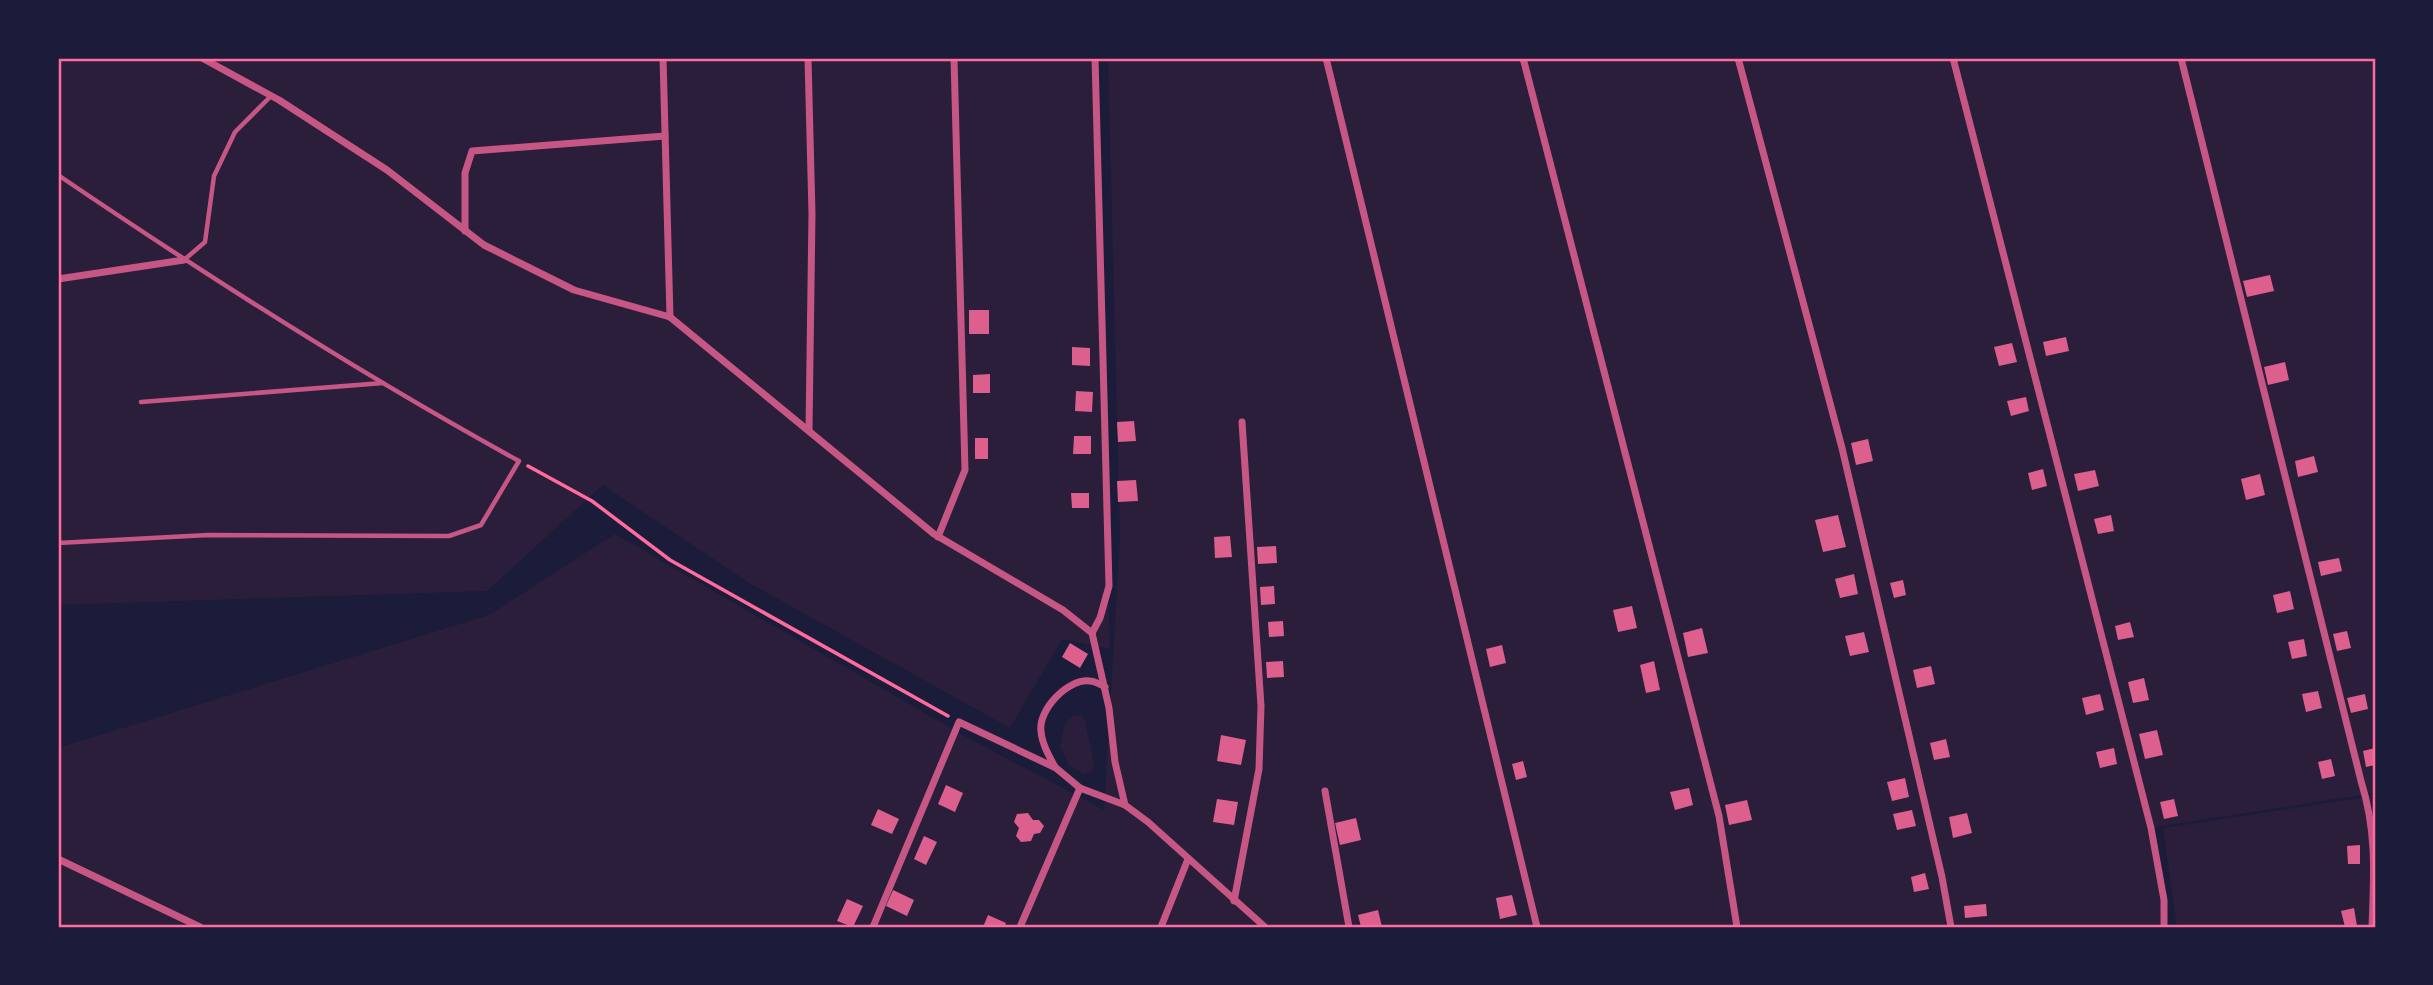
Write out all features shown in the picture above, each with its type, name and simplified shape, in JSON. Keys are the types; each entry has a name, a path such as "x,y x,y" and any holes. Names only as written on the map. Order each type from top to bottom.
{"street":[{"path":"202,58 271,96 387,170 484,245 575,290 670,317 938,537 1063,610 1092,633 1105,687 1115,762 1125,805"},
{"path":"663,58 670,317"},
{"path":"808,58 813,214 809,430"},
{"path":"938,537 965,470 954,58"},
{"path":"1092,633 1100,618 1109,586 1095,58"},
{"path":"1326,58 1537,927"},
{"path":"1523,58 1719,816 1737,927"},
{"path":"1738,58 1842,448 1942,877 1951,927"},
{"path":"1953,58 2151,828 2164,900 2164,927"},
{"path":"2181,58 2369,807 2375,853 2372,927"},
{"path":"465,230 465,173 472,151 665,136"},
{"path":"58,279 184,260"},
{"path":"1234,901 1259,769 1261,706 1241,422"},
{"path":"1056,768 1040,729 1045,712 1064,690 1077,682 1090,680 1105,687"},
{"path":"873,927 959,722 1056,768 1080,788 1125,805 1265,927"},
{"path":"1020,927 1080,788"},
{"path":"1325,791 1349,927"},
{"path":"58,859 200,927"},
{"path":"1161,927 1188,859"}],"lane":[{"path":"184,260 205,242 214,176 235,132 271,96"},
{"path":"58,175 184,260 383,383 519,461 481,525 449,536 208,535 58,543"},
{"path":"141,402 383,383"}],"path":[{"path":"519,461 592,501 670,560 959,722"}],"shaded area":[{"path":"58,58 1092,58 1110,649 1062,639 1010,728 751,584 603,485 487,591 58,605"},
{"path":"1108,58 2375,58 2375,793 2149,828 2161,900 2160,927 58,927 58,748 489,615 615,534 961,734 1104,810 1120,538"},
{"path":"1076,715 1082,716 1085,721 1094,763 1093,771 1084,774 1069,765 1060,746 1066,723"},
{"path":"2375,794 2375,927 2177,927 2163,828"}],"building":[{"path":"2270,275 2274,291 2247,297 2243,281"},
{"path":"969,310 989,310 989,334 969,334"},
{"path":"2066,337 2069,351 2046,356 2043,342"},
{"path":"2012,343 2017,362 1999,366 1994,347"},
{"path":"1072,347 1090,348 1090,366 1072,365"},
{"path":"2285,362 2289,380 2268,385 2264,367"},
{"path":"990,374 990,393 973,393 973,375"},
{"path":"1076,391 1093,392 1092,412 1075,411"},
{"path":"2026,397 2029,411 2011,416 2007,401"},
{"path":"1134,421 1136,441 1118,442 1117,422"},
{"path":"1074,436 1091,436 1091,454 1073,454"},
{"path":"975,438 988,438 988,459 975,459"},
{"path":"1868,439 1873,461 1856,465 1851,443"},
{"path":"2314,456 2318,472 2298,477 2295,461"},
{"path":"2043,469 2047,486 2032,490 2028,473"},
{"path":"2095,470 2099,486 2078,491 2074,474"},
{"path":"2260,474 2265,495 2246,500 2241,479"},
{"path":"1136,480 1138,501 1118,502 1117,481"},
{"path":"1071,493 1089,493 1089,508 1072,508"},
{"path":"1838,515 1846,547 1823,552 1815,520"},
{"path":"2111,515 2114,531 2098,534 2094,519"},
{"path":"1230,536 1232,557 1215,558 1214,537"},
{"path":"1276,546 1277,563 1258,564 1257,547"},
{"path":"2339,558 2342,571 2321,576 2318,562"},
{"path":"1854,574 1858,594 1840,598 1835,579"},
{"path":"1903,580 1906,595 1894,598 1890,583"},
{"path":"1274,586 1275,604 1261,605 1260,587"},
{"path":"2290,591 2294,609 2277,613 2273,595"},
{"path":"1632,606 1637,628 1618,632 1613,610"},
{"path":"1283,621 1284,636 1269,637 1268,622"},
{"path":"2130,622 2134,637 2118,640 2115,626"},
{"path":"1702,628 1708,653 1688,657 1683,633"},
{"path":"2347,631 2351,648 2337,651 2333,634"},
{"path":"1864,632 1869,652 1850,656 1845,636"},
{"path":"2304,639 2307,656 2292,659 2288,642"},
{"path":"1070,643 1088,654 1080,668 1062,657"},
{"path":"1502,645 1506,663 1490,667 1486,649"},
{"path":"1283,661 1284,677 1267,678 1266,662"},
{"path":"1654,661 1660,690 1646,693 1640,665"},
{"path":"1931,666 1935,684 1917,688 1913,670"},
{"path":"2144,678 2149,700 2133,703 2128,682"},
{"path":"2318,691 2322,708 2306,712 2302,694"},
{"path":"2100,694 2104,710 2086,715 2082,698"},
{"path":"2365,694 2368,709 2351,713 2347,698"},
{"path":"2157,730 2163,755 2145,759 2139,734"},
{"path":"1221,735 1246,740 1241,765 1217,761"},
{"path":"1946,739 1950,757 1934,760 1930,743"},
{"path":"2114,748 2117,764 2100,768 2096,752"},
{"path":"2375,748 2375,765 2366,767 2363,751"},
{"path":"2331,759 2335,776 2322,779 2318,762"},
{"path":"1523,761 1527,777 1516,780 1512,764"},
{"path":"1905,778 1909,797 1892,801 1887,782"},
{"path":"946,785 963,793 955,812 938,804"},
{"path":"1689,788 1693,805 1675,810 1670,792"},
{"path":"1217,799 1238,802 1234,825 1213,822"},
{"path":"2174,799 2178,816 2164,819 2160,802"},
{"path":"1747,800 1752,820 1729,825 1725,805"},
{"path":"878,809 899,819 892,834 871,825"},
{"path":"1912,810 1916,826 1897,830 1893,814"},
{"path":"1028,813 1033,820 1039,820 1044,826 1040,833 1034,834 1031,841 1021,842 1016,836 1019,828 1014,822 1017,814"},
{"path":"1967,813 1972,833 1953,838 1949,817"},
{"path":"1356,818 1361,840 1340,845 1335,823"},
{"path":"924,836 937,842 926,865 914,859"},
{"path":"2360,845 2360,864 2348,864 2347,846"},
{"path":"1925,873 1929,889 1914,892 1911,877"},
{"path":"893,890 914,900 907,916 886,906"},
{"path":"1512,895 1517,915 1500,919 1496,898"},
{"path":"847,899 863,906 853,927 837,921"},
{"path":"1986,904 1987,916 1965,918 1964,906"},
{"path":"2354,908 2357,926 2345,927 2341,911"},
{"path":"1378,910 1382,927 1361,927 1358,915"},
{"path":"988,915 1006,923 1004,927 983,927"}]}
